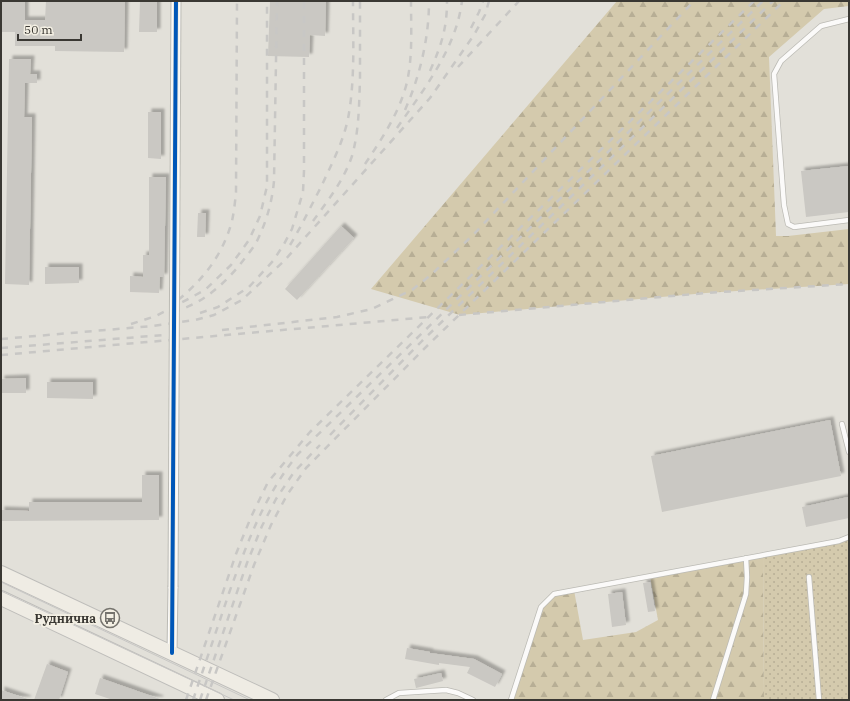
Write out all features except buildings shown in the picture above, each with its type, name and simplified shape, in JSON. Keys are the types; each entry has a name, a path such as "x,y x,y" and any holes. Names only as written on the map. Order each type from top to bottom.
{"main road":[{"path":"1,573 272,700"},
{"path":"1,598 217,700"}],"street":[{"path":"172,653 176,1"}],"lane":[{"path":"849,19 821,26 780,61 774,74 784,205 788,224 794,227 849,220"},
{"path":"842,424 849,452"},
{"path":"511,700 541,607 554,594 849,537"},
{"path":"713,700 746,594 746,558"},
{"path":"809,577 819,700"},
{"path":"386,700 399,693 446,690 458,693 474,700"}],"green space":[{"path":"617,1 849,1 849,6 824,9 769,57 776,236 849,229 849,284 706,293 460,315 371,289"},
{"path":"849,537 849,700 764,700 763,555"},
{"path":"763,555 764,700 511,700 541,607 554,594 574,590 583,640 636,632 658,620 650,576"}],"tram line":[{"path":"1,582 250,700"},
{"path":"1,591 234,700"}],"railway":[{"path":"178,300 196,283 218,255 233,218 236,193 237,1"},
{"path":"131,324 156,316 205,290 231,265 249,240 260,216 267,186 267,1"},
{"path":"173,312 194,304 222,284 254,247 266,220 272,197 274,181 277,1"},
{"path":"200,313 218,307 249,287 273,261 292,229 303,192 304,1"},
{"path":"290,245 321,187 341,142 347,123 351,99 353,71 353,1"},
{"path":"313,221 340,182 349,165 354,147 357,128 360,80 360,1"},
{"path":"365,164 394,117 403,97 411,55 411,1"},
{"path":"405,110 423,57 429,15 429,1"},
{"path":"430,71 443,37 447,1"},
{"path":"397,128 428,83 446,52 459,19 462,1"},
{"path":"471,28 483,1"},
{"path":"1,339 152,326 195,320 214,315 242,300 284,261 430,98 474,35 485,15 489,1"},
{"path":"458,67 519,1"},
{"path":"222,330 337,317 372,309 412,290 432,274 474,234 694,1"},
{"path":"186,700 236,554 251,517 268,482 310,432 754,1"},
{"path":"193,700 229,593 250,538 275,487 298,454 763,1"},
{"path":"330,435 422,341 773,1"},
{"path":"206,700 254,565 271,525 287,495 306,468 429,344 784,1"},
{"path":"459,315 706,293 849,284"},
{"path":"1,355 429,317"},
{"path":"1,348 164,335"},
{"path":"200,700 247,563 262,526 276,499 294,472 320,445"}],"cycle path":[{"path":"172,653 176,1"}],"place":[{"name":"Руднична","path":"110,618"}]}
